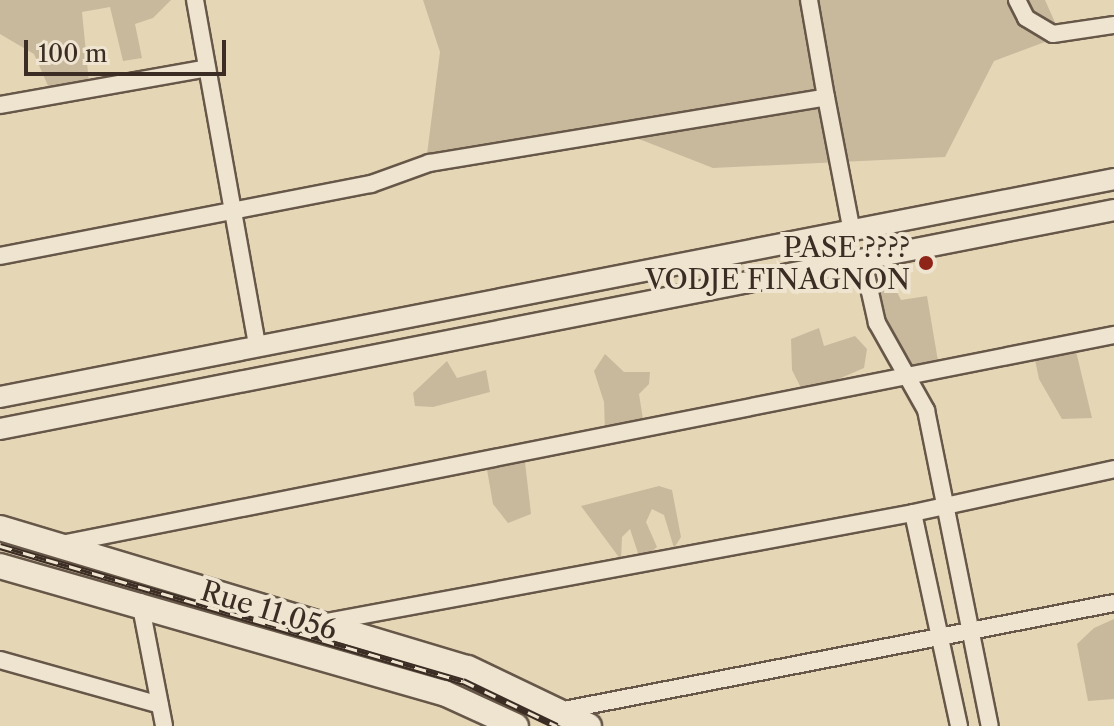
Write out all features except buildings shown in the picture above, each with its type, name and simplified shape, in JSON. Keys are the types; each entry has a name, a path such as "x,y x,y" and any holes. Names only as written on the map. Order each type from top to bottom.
{"main road":[{"path":"0,528 468,668 564,710 589,726"},
{"name":"Rue 11.056","path":"0,566 140,602 444,693 511,723"}],"street":[{"path":"195,0 257,344"},
{"path":"809,0 852,232"},
{"path":"1017,0 1026,18 1053,34 1114,25"},
{"path":"0,105 207,68"},
{"path":"0,256 371,184 429,163 826,97"},
{"path":"0,397 257,344 852,232 1114,179"},
{"path":"0,429 1114,210"},
{"path":"863,261 877,323 926,410 948,504 990,726"},
{"path":"61,544 1114,335"},
{"path":"319,623 913,513 1114,469"},
{"path":"913,513 959,726"},
{"path":"140,602 164,726"},
{"path":"564,710 1114,603"},
{"path":"0,660 160,705"},
{"path":"477,726 511,723"}],"shaded area":[{"path":"0,0 171,0 153,18 135,24 142,58 123,61 110,7 82,12 89,83 49,88 34,54 0,34"},
{"path":"423,0 1045,0 1061,36 994,61 945,157 713,168 611,128 426,162 440,52"},
{"path":"879,274 890,278 901,300 927,296 938,361 925,374 905,370 893,355 877,300"},
{"path":"819,328 824,346 855,336 867,349 864,368 804,394 792,370 791,339"},
{"path":"1064,343 1075,347 1092,418 1062,419 1039,379 1035,360"},
{"path":"605,354 624,372 650,372 649,384 639,394 644,426 605,431 604,402 594,371"},
{"path":"447,361 457,378 486,370 490,392 433,407 415,406 413,393"},
{"path":"525,462 531,514 508,523 493,504 486,464"},
{"path":"659,486 672,490 681,537 674,548 664,515 652,509 646,522 657,547 650,553 638,553 630,529 622,537 621,560 581,506"},
{"path":"1114,619 1114,699 1088,701 1077,644 1094,628"}],"railway":[{"path":"0,546 463,681 557,726"}],"place":[{"name":"PASE ???? VODJE FINAGNON","path":"926,263"}]}
